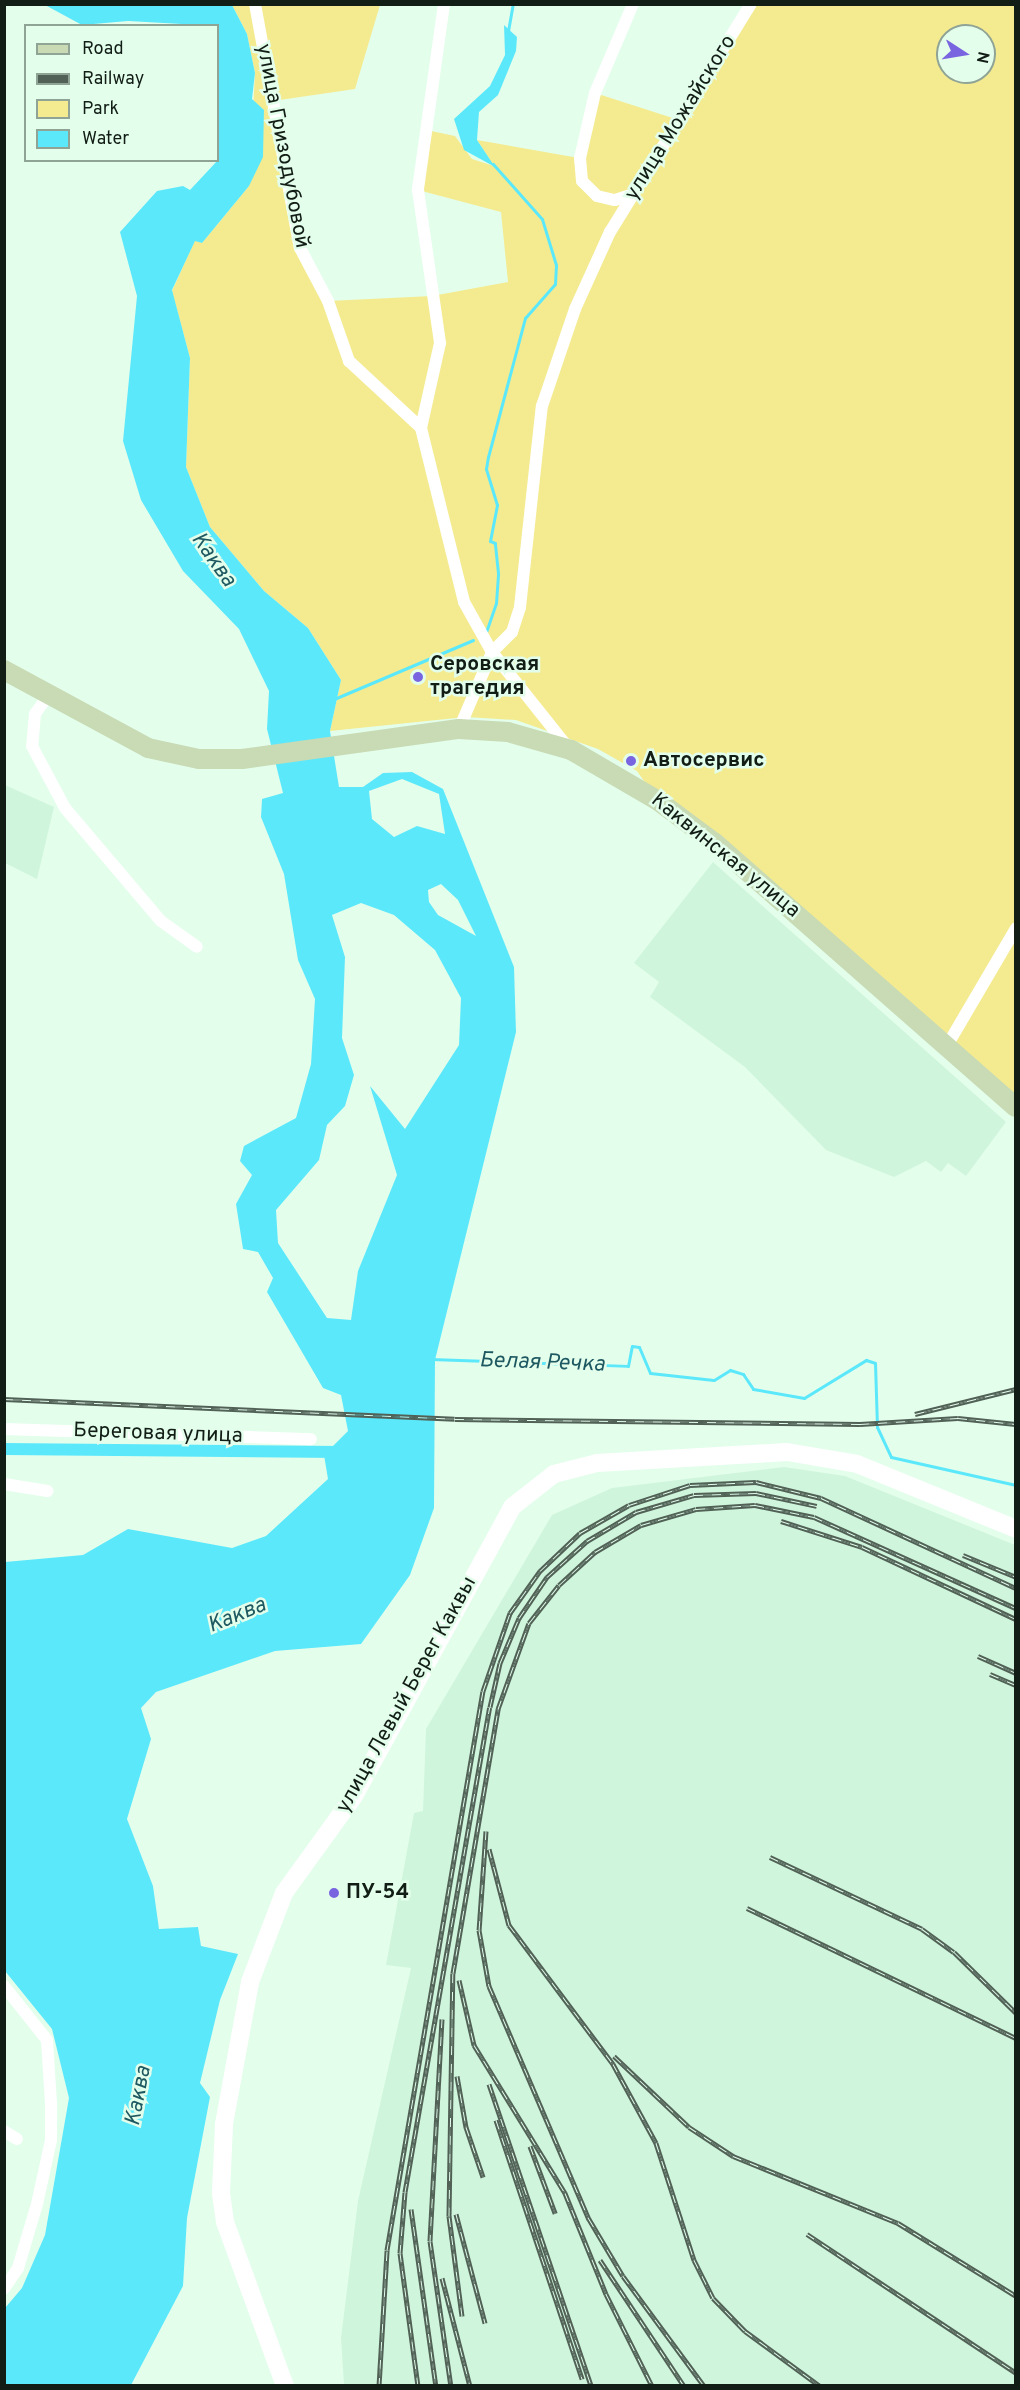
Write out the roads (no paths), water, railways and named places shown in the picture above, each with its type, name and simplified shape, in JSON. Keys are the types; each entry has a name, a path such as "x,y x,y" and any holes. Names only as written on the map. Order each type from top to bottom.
{"main road":[{"name":"Каквинская улица","path":"4,670 48,696 148,748 199,759 242,759 375,738 459,729 508,732 571,750 657,800 716,843 948,1044 1016,1107"},
{"name":"улица Левый Берег Каквы","path":"285,2385 225,2222 221,2193 224,2124 250,1982 284,1893 364,1778 512,1507 554,1474 597,1463 787,1452 857,1464 1016,1529"}],"street":[{"name":"улица Гризодубовой","path":"255,4 300,248 328,301 350,361 421,428"},
{"path":"444,4 418,190 440,343 421,428 464,602 492,652 571,750"},
{"path":"633,4 596,93 579,158 582,181 597,196 615,200 633,194"},
{"name":"улица Можайского","path":"492,652 512,632 520,607 542,406 610,232 751,4"},
{"path":"459,729 492,652"},
{"path":"48,696 35,714 32,746 65,808 161,921 197,947"},
{"path":"948,1044 1016,928"},
{"name":"Береговая улица","path":"4,1429 310,1439"},
{"path":"4,1484 47,1491"},
{"path":"4,1986 47,2040 51,2103 51,2140 37,2204 18,2268 4,2289"},
{"path":"4,2132 17,2139"}],"water":[{"name":"Каква","path":"45,5 232,5 247,34 255,73 252,99 264,110 263,157 249,186 202,243 195,241 172,290 190,358 186,467 210,527 264,591 308,628 341,680 330,731 339,787 363,787 383,773 412,772 443,789 514,967 516,1032 435,1360 434,1508 410,1575 361,1644 275,1651 156,1692 141,1708 151,1739 127,1819 153,1886 159,1929 198,1927 201,1946 238,1954 220,2000 200,2083 210,2097 187,2218 183,2286 131,2385 5,2385 5,2308 22,2288 45,2235 69,2098 52,2029 5,1971 5,1562 83,1555 128,1529 232,1548 266,1536 328,1479 324,1455 348,1431 341,1395 323,1388 267,1292 273,1278 258,1252 243,1249 236,1204 252,1175 240,1161 244,1146 296,1118 311,1064 315,999 298,960 284,874 261,817 262,799 283,793 267,729 269,691 239,629 183,571 141,500 123,441 137,296 120,232 157,191 183,186 190,190 216,162 219,162 219,24 128,21 80,24","holes":["402,779 439,794 445,834 417,826 394,837 372,819 369,791","441,884 458,900 476,936 438,915 429,902 428,890","361,903 394,915 435,950 461,998 459,1045 405,1129 370,1086 397,1175 358,1271 351,1320 327,1318 278,1243 276,1210 319,1160 327,1125 345,1106 354,1075 342,1038 345,957 332,915"]},
{"path":"504,25 517,37 516,51 498,95 479,112 477,140 495,167 464,150 454,119 490,86 505,55"}],"waterway":[{"path":"508,31 513,4"},
{"path":"486,632 496,603 498,573 495,543 490,541 497,505 486,469 488,457 525,318 555,284 556,265 542,219 493,164"},
{"path":"334,699 473,640"},
{"name":"Белая Речка","path":"431,1359 628,1366 632,1346 639,1347 650,1373 714,1380 730,1370 743,1374 753,1389 804,1398 866,1360 875,1363 877,1427 891,1457 1016,1485"},
{"path":"4,1449 340,1452"}],"railway":[{"path":"915,1414 1016,1389"},
{"path":"4,1399 455,1419 860,1424 958,1418 1016,1424"},
{"path":"379,2386 387,2250 483,1691 510,1613 540,1571 580,1533 629,1505 690,1485 756,1482 821,1498 1016,1588"},
{"path":"418,2386 400,2253 405,2192 490,1707 500,1663 519,1618 547,1577 587,1541 636,1512 694,1495 756,1493 817,1506"},
{"path":"462,2316 449,2216 453,1973 498,1709 529,1623 559,1585 595,1552 641,1525 696,1509 755,1505 814,1517 1016,1608"},
{"path":"781,1521 862,1547 1016,1619"},
{"path":"963,1555 1016,1577"},
{"path":"978,1656 1016,1673"},
{"path":"990,1674 1016,1685"},
{"path":"486,1831 479,1930 489,1986 589,2219 623,2276 704,2386"},
{"path":"489,1849 509,1925 613,2064 656,2143 694,2260 713,2298 745,2331 820,2386"},
{"path":"770,1857 922,1929 954,1952 1016,2013"},
{"path":"747,1908 1016,2038"},
{"path":"459,1980 474,2045 565,2193 606,2294 652,2386"},
{"path":"442,2019 430,2241 451,2386"},
{"path":"614,2056 689,2127 733,2156 898,2223 1016,2296"},
{"path":"457,2076 466,2127 483,2177"},
{"path":"489,2084 591,2386"},
{"path":"496,2120 582,2379"},
{"path":"530,2146 555,2213"},
{"path":"411,2209 436,2386"},
{"path":"456,2214 485,2323"},
{"path":"807,2234 1016,2373"},
{"path":"600,2260 684,2386"},
{"path":"442,2278 470,2386"}],"place":[{"name":"Серовская трагедия","path":"418,677"},
{"name":"Автосервис","path":"631,761"},
{"name":"ПУ-54","path":"334,1893"}]}
